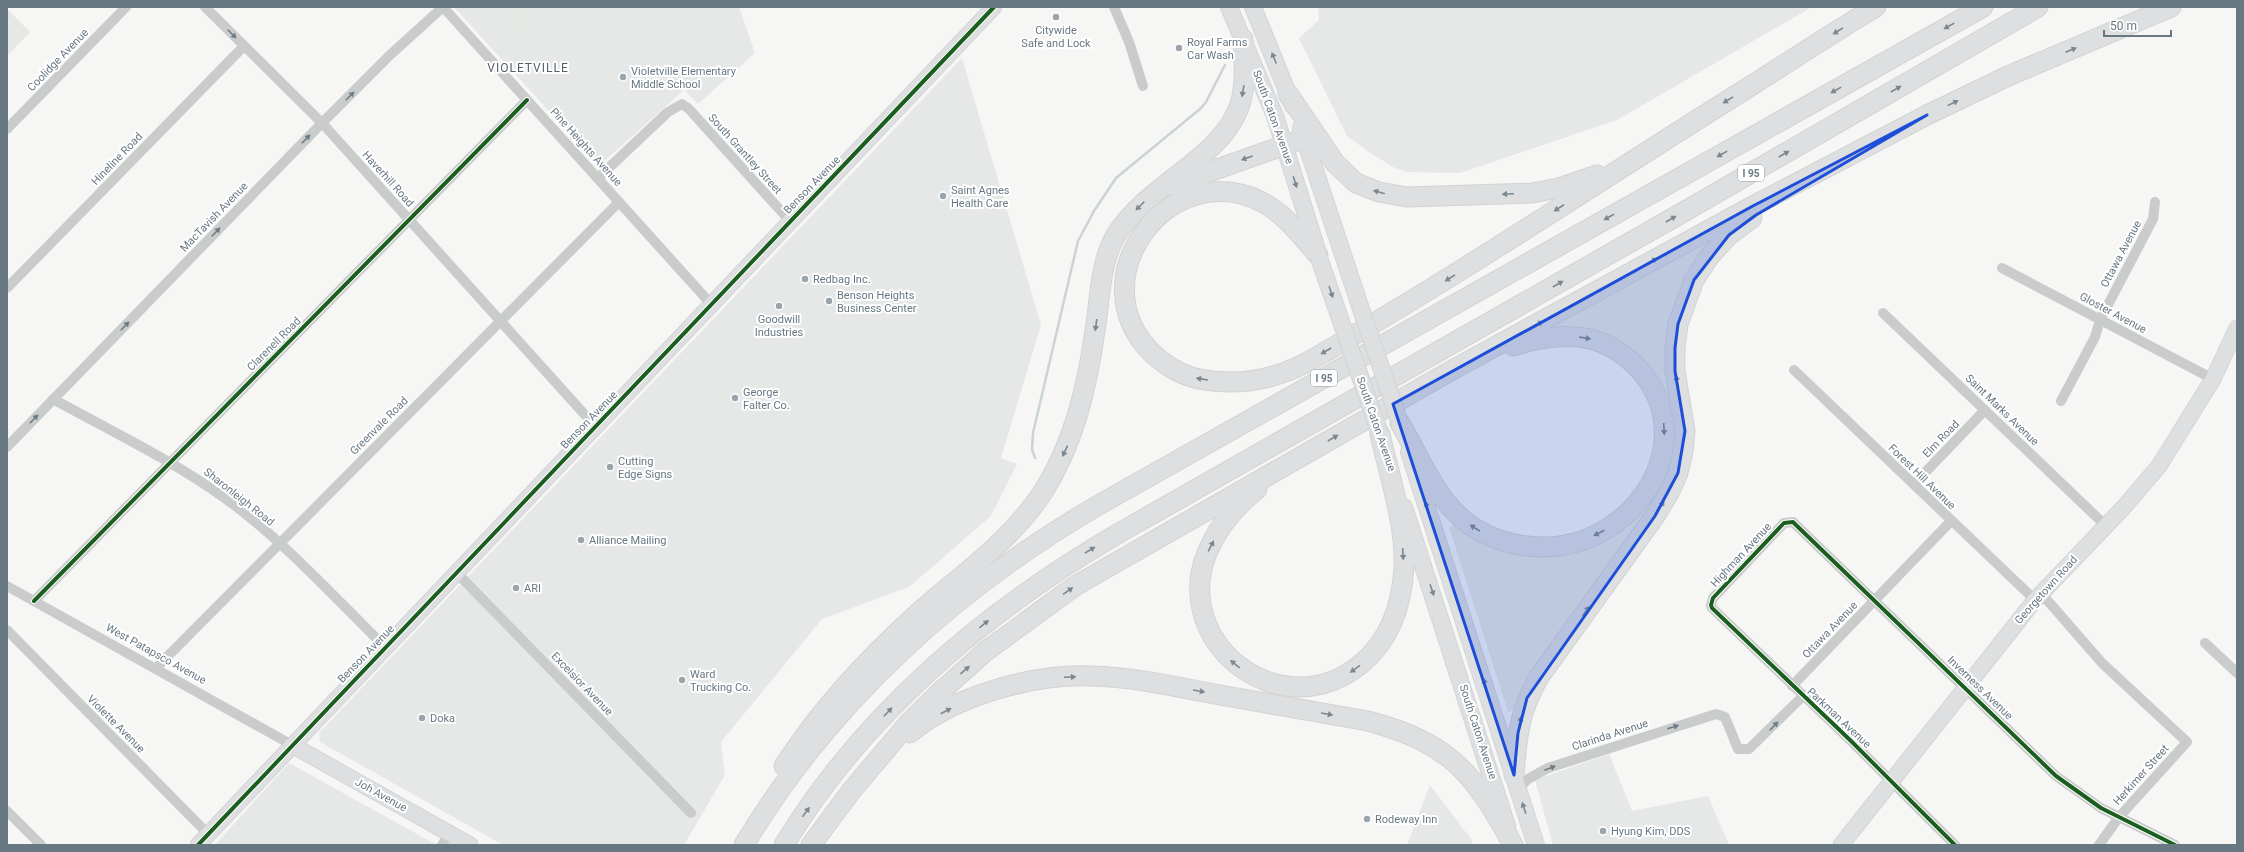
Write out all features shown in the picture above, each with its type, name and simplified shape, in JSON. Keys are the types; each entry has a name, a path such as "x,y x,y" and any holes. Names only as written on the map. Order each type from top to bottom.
{"highway":[{"path":"1318,255 1283,217 1262,202 1235,194 1220,193 1198,196 1171,206 1155,218 1143,232 1133,248 1128,265 1125,279 1126,304 1138,335 1163,363 1178,373 1196,378 1239,382 1282,374 1308,362 1429,291 1876,7"},
{"name":"I 95","path":"744,845 804,759 854,699 902,650 947,610 1027,550 1122,492 1983,7"},
{"name":"I 95","path":"784,845 839,768 900,700 968,637 1044,580 1126,529 1680,214 2038,7"},
{"path":"811,845 852,790 907,725 938,694 986,651 1035,613 1130,552 1299,458 1454,369 1751,207 1927,115 2008,76 2171,7"},
{"path":"736,845 800,740 844,687 892,637 995,548 1010,533 1042,493 1056,469 1078,417 1092,352 1108,254 1116,236 1128,218 1154,192 1209,149 1233,119 1240,104 1244,88 1243,39"},
{"path":"1288,94 1328,153 1344,173 1368,188 1386,194 1407,197 1506,194 1559,188 1606,171 1674,134"},
{"path":"1516,782 1518,732 1527,698 1539,677 1655,516 1678,473 1684,452 1685,431 1675,371 1675,348 1678,324 1694,280 1710,257 1729,235 1756,215 1927,115"},
{"path":"1154,192 1305,138"},
{"path":"1400,423 1438,491 1451,508 1466,522 1489,536 1508,543 1533,547 1554,547 1576,544 1611,527 1629,513 1642,498 1661,464 1664,444 1664,426 1661,405 1654,388 1641,371 1627,357 1608,345 1591,339 1571,336 1550,337 1507,348 1454,369"},
{"path":"1299,458 1252,493 1232,512 1218,532 1207,553 1201,575 1200,598 1205,621 1215,641 1230,659 1245,672 1264,681 1289,687 1312,687 1334,681 1353,670 1370,657 1382,642 1396,611 1404,566 1403,541 1380,434"},
{"path":"852,790 912,731 965,701 1000,689 1058,677 1091,676 1122,678 1368,721 1396,728 1421,739 1448,756 1469,775 1495,813 1513,845"}],"main road":[{"name":"South Caton Avenue","path":"1229,7 1265,91 1284,145 1318,255 1380,434 1450,645 1513,845"},
{"name":"South Caton Avenue","path":"1253,7 1305,138 1400,423 1536,845"}],"street":[{"name":"Coolidge Avenue","path":"7,129 126,7"},
{"name":"Haverhill Road","path":"205,7 322,123 409,221 596,426"},
{"name":"Pine Heights Avenue","path":"443,7 711,304"},
{"name":"MacTavish Avenue","path":"7,447 322,123 390,55 443,7"},
{"name":"Benson Avenue","path":"203,840 994,7"},
{"path":"1114,7 1129,42 1143,86"},
{"name":"Hineline Road","path":"7,288 244,46"},
{"name":"Clarenell Road","path":"34,601 528,100"},
{"name":"South Grantley Street","path":"598,178 668,112 682,104 689,109 790,221"},
{"name":"Greenvale Road","path":"156,668 619,202"},
{"name":"Ottawa Avenue","path":"2061,401 2095,336 2100,320 2153,219 2156,202"},
{"name":"Gloster Avenue","path":"2002,268 2213,379"},
{"name":"Saint Marks Avenue","path":"1883,313 2105,525"},
{"name":"Georgetown Road","path":"1841,845 1892,782 1965,686 2038,596 2159,466 2213,379 2237,328"},
{"name":"Forest Hill Avenue","path":"1794,370 1951,521 2038,596 2102,663 2187,742"},
{"name":"Sharonleigh Road","path":"53,399 198,479 227,500 279,544 385,647"},
{"name":"Elm Road","path":"1914,484 1985,410"},
{"name":"Inverness Avenue","path":"1788,521 1796,525 1875,600 2056,776 2101,808 2175,845"},
{"name":"Highman Avenue","path":"1710,605 1713,598 1780,526 1788,521"},
{"name":"Ottawa Avenue","path":"1792,686 1951,521"},
{"name":"Excelsior Avenue","path":"456,572 691,813"},
{"name":"West Patapsco Avenue","path":"7,586 292,745"},
{"name":"Parkman Avenue","path":"1710,605 1714,612 1892,782 1955,845"},
{"name":"Violette Avenue","path":"7,630 203,840"},
{"path":"2204,643 2237,673"},
{"name":"Clarinda Avenue","path":"1516,782 1528,779 1548,768 1716,714 1725,717 1735,745 1738,749 1744,750 1754,746 1803,696"},
{"name":"Herkimer Street","path":"2099,845 2118,817 2187,742"},
{"name":"Joh Avenue","path":"292,745 446,839 470,845"},
{"path":"7,811 41,845"}],"highlighted area":[{"path":"1927,115 1756,215 1729,235 1694,280 1678,324 1675,348 1675,371 1685,431 1678,473 1655,516 1527,698 1518,733 1514,775 1393,404 1751,207"}],"shaded area":[{"name":"Violetville Elementary Middle School","path":"454,7 739,7 755,53 698,104 684,90 599,166"},
{"path":"1318,7 1812,7 1617,120 1460,173 1407,172 1395,168 1370,153 1347,136 1299,38 1319,20"},
{"path":"526,8 537,18 519,33 501,15"},
{"path":"7,9 30,32 7,56"},
{"path":"962,58 1041,325 1001,458 1017,464 991,516 909,587 822,619 721,742 725,775 684,845 503,845 320,742 319,733"},
{"path":"1719,233 1683,292 1680,438 1665,488 1517,709 1508,712 1449,527 1456,525 1569,553 1665,470 1653,373 1549,325"},
{"path":"1609,754 1632,811 1708,796 1729,845 1553,845 1535,780"},
{"path":"289,763 437,845 215,845"},
{"path":"1430,785 1471,839 1473,845 1407,845"}],"waterway":[{"path":"1035,458 1032,449 1033,433 1078,241 1094,211 1116,178 1200,109 1206,102 1225,65"}],"cycle path":[{"path":"198,845 994,7"},
{"path":"34,601 527,100"},
{"path":"1955,845 1850,740 1712,608 1711,605 1713,598 1784,523 1793,522 2056,776 2101,808 2175,845"}],"place":[{"name":"Citywide Safe and Lock","path":"1056,17"},
{"name":"Royal Farms Car Wash","path":"1179,48"},
{"name":"Violetville Elementary Middle School","path":"623,77"},
{"name":"Saint Agnes Health Care","path":"943,196"},
{"name":"Redbag Inc.","path":"805,279"},
{"name":"Benson Heights Business Center","path":"829,301"},
{"name":"Goodwill Industries","path":"779,306"},
{"name":"George Falter Co.","path":"735,398"},
{"name":"Cutting Edge Signs","path":"610,467"},
{"name":"Alliance Mailing","path":"581,540"},
{"name":"ARI","path":"516,588"},
{"name":"Ward Trucking Co.","path":"682,680"},
{"name":"Doka","path":"422,718"},
{"name":"Rodeway Inn","path":"1367,819"},
{"name":"Hyung Kim, DDS","path":"1603,831"}],"district":[{"name":"VIOLETVILLE","path":"528,68"}]}
